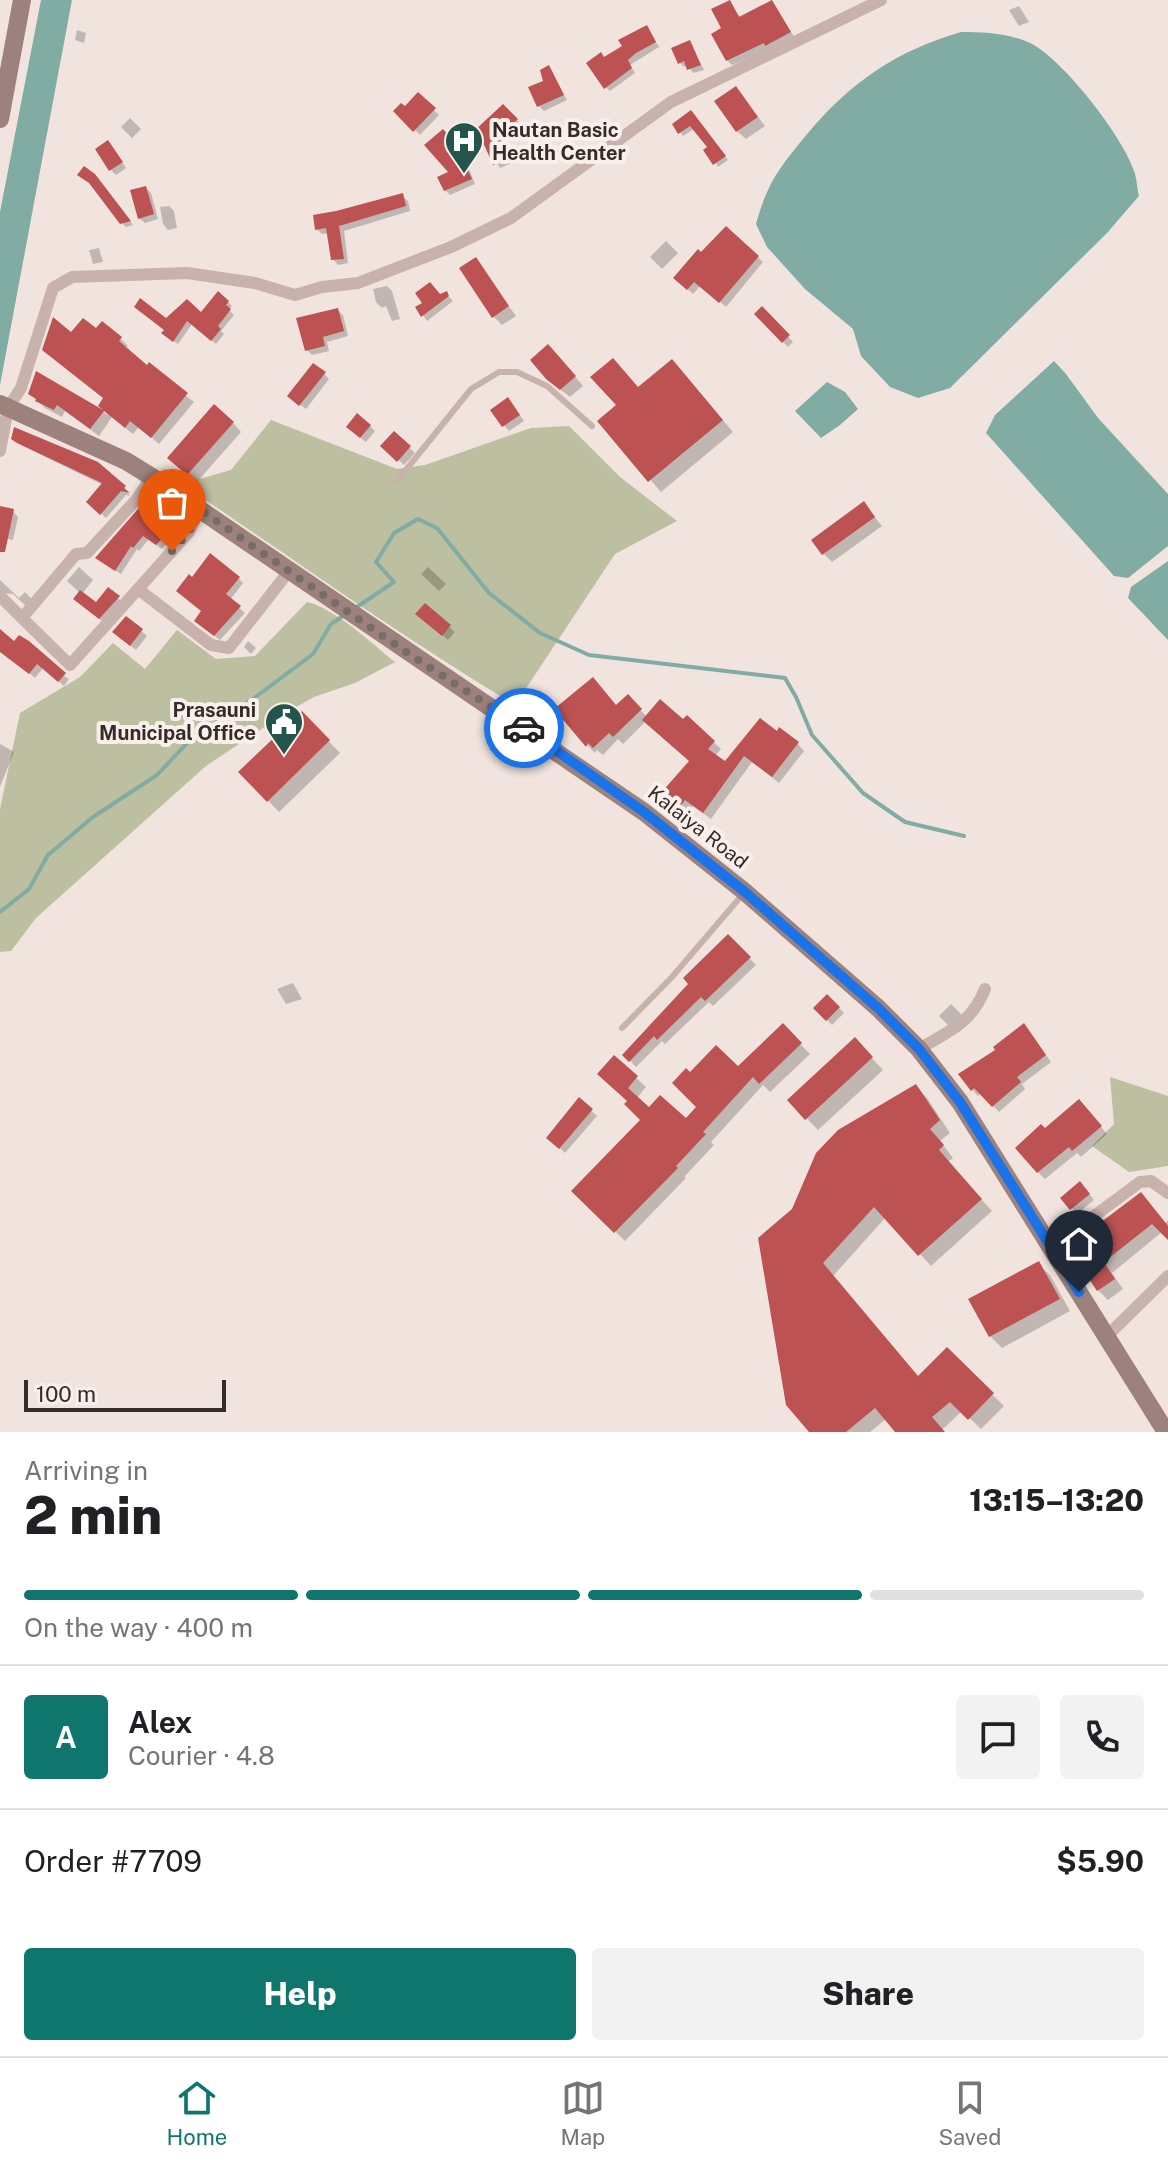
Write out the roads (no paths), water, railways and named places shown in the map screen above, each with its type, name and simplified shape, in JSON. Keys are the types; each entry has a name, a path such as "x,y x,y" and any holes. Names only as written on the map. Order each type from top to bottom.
{"main road":[{"path":"0,119 22,0"},
{"name":"Kalaiya Road","path":"4,406 126,461 152,477 524,728 644,812 745,892 878,1008 919,1049 960,1102 1166,1432"}],"street":[{"path":"0,451 4,406 21,388 53,288 72,277 187,273 255,283 295,295 322,287 358,283 451,247 511,218 671,102 881,0"},
{"path":"22,618 76,554 87,553 109,531 152,477"},
{"path":"0,596 70,665 189,532 199,509"},
{"path":"138,589 211,645 229,648 289,571"},
{"path":"919,1049 956,1030 980,1001 985,989"},
{"path":"1051,1248 1125,1190 1140,1182 1151,1181 1168,1193"},
{"path":"1107,1336 1168,1276"}],"lane":[{"path":"397,481 471,389 499,372 517,372 547,386 592,426"},
{"path":"622,1028 672,977 745,892"}],"water":[{"path":"41,0 72,0 0,385 0,212"},
{"path":"961,32 1020,39 1057,63 1089,99 1118,139 1134,171 1139,196 1107,233 950,388 918,398 890,387 861,356 853,329 805,289 767,247 756,224 765,196 782,165 841,98 895,59"},
{"path":"1054,361 1098,418 1168,494 1168,546 1128,578 1114,576 986,433 995,415"},
{"path":"827,382 845,392 858,409 821,438 795,411"},
{"path":"1168,561 1168,640 1128,598 1131,587"}],"waterway":[{"path":"354,609 394,582 376,562 394,533 418,519 437,528 489,593 540,633 589,655 785,678 812,735 863,793 905,822 964,836"},
{"path":"0,912 29,889 48,855 93,817 157,775 190,740 253,699 313,654 331,624 343,616"}],"place":[{"name":"Nautan Basic Health Center","path":"464,175"},
{"name":"Prasauni Municipal Office","path":"284,756"}]}
